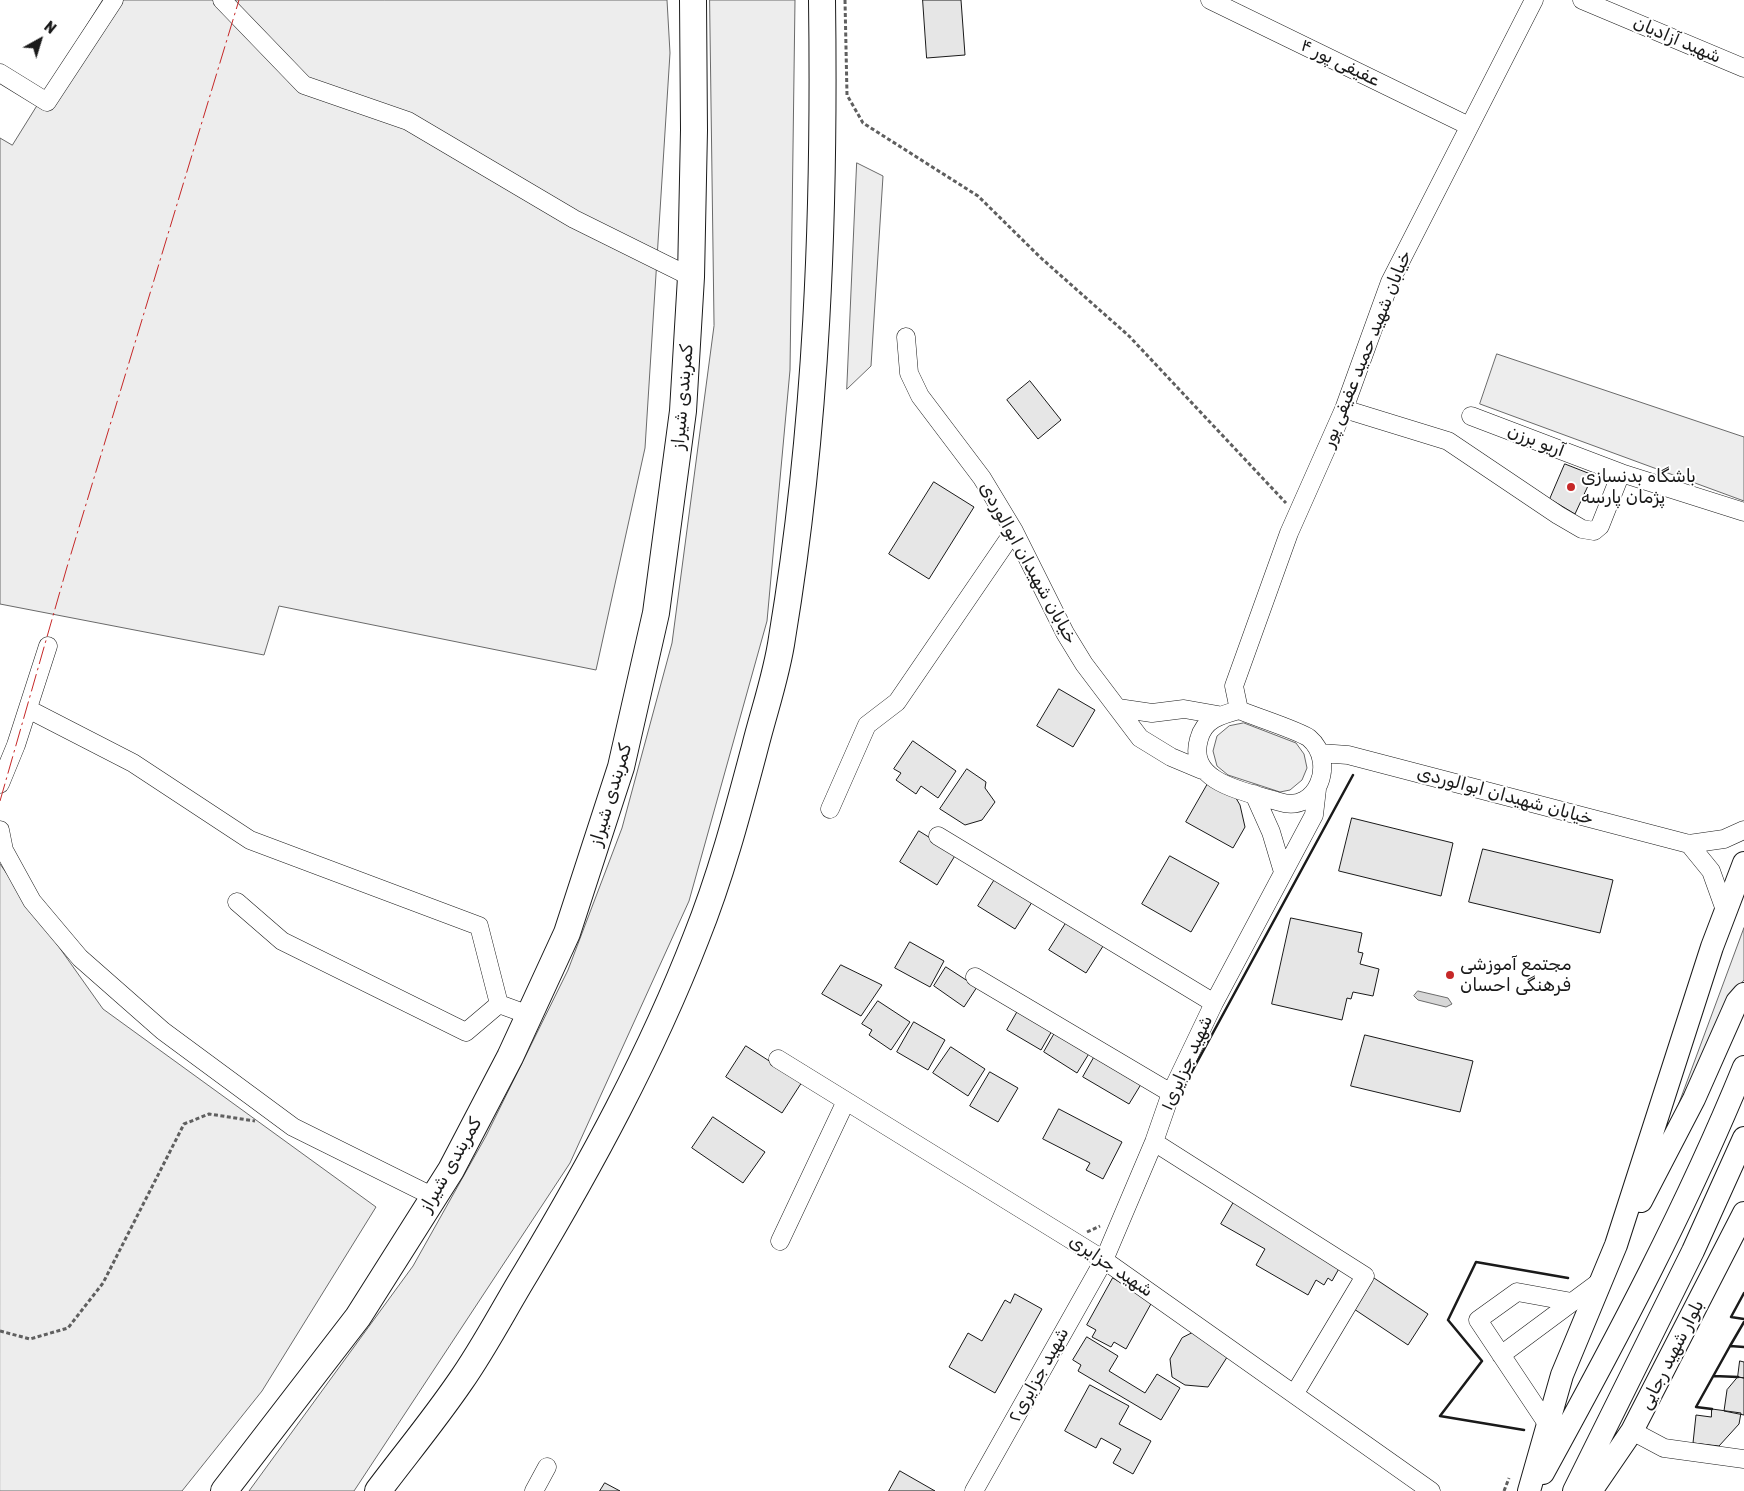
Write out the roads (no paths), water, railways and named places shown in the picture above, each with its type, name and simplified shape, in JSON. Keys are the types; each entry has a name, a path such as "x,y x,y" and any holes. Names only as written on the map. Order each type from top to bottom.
{"highway":[{"name":"کمربندی شیراز","path":"224,1491 358,1317 456,1162 510,1057 567,933 622,767 656,613 683,411 691,277 693,0"},
{"path":"378,1491 461,1381 549,1234 618,1109 695,940 715,885 744,787 782,642 800,501 814,383 821,259 824,127 822,0"}],"main road":[{"path":"1529,1491 1562,1375 1616,1246 1653,1125 1725,910 1744,863"},
{"path":"1616,1246 1694,1098 1736,1002 1744,994"},
{"path":"1534,1491 1621,1332 1682,1208 1744,1066"},
{"path":"1574,1491 1692,1251 1744,1138"},
{"name":"بلوار شهید رجایی","path":"1591,1491 1632,1431 1744,1214"}],"street":[{"path":"0,73 47,102 114,0"},
{"path":"222,0 304,86 408,121 574,219 691,277"},
{"name":"عفیفی پور ۴","path":"1210,0 1469,126"},
{"name":"خیابان شهید حمید عفیفی پور","path":"1239,710 1234,686 1297,514 1344,410 1390,282 1534,0"},
{"name":"شهید آزادیان","path":"1582,0 1744,68"},
{"name":"خیابان شهیدان ابوالوردی","path":"906,337 909,372 920,396 982,478 1014,530 1065,633 1084,664 1140,738 1171,757 1202,770"},
{"path":"1344,410 1448,441 1558,515 1582,528 1594,530 1600,526 1621,473"},
{"name":"آریو برزن","path":"1471,416 1621,473 1744,512"},
{"path":"830,810 867,725 897,702 1014,530"},
{"path":"0,784 28,709 48,646"},
{"path":"1118,708 1152,713 1184,709 1218,715 1239,710 1309,738 1320,753 1324,772 1317,789 1302,802 1287,804 1217,781 1202,770 1196,749 1202,728 1218,715"},
{"path":"28,709 133,763 250,840 479,926 499,1004"},
{"name":"خیابان شهیدان ابوالوردی","path":"1320,753 1348,754 1689,844 1724,839 1744,830"},
{"name":"شهید جزایری۱","path":"1104,1260 1154,1142 1171,1093 1214,1003 1314,815 1317,789"},
{"path":"1254,794 1271,832 1283,872"},
{"path":"0,830 4,850 32,900 80,958 163,1031 293,1127 434,1197"},
{"path":"938,836 1214,1003"},
{"path":"1689,844 1711,871 1725,910"},
{"path":"238,902 282,941 466,1032 499,1004"},
{"path":"975,977 1171,1093"},
{"path":"499,1004 529,1015"},
{"name":"شهید جزایری","path":"778,1059 1104,1260 1295,1393 1431,1491"},
{"path":"780,1241 846,1101"},
{"path":"1154,1142 1365,1276 1295,1393"},
{"name":"شهید جزایری۲","path":"974,1491 1104,1260"},
{"path":"1501,1355 1602,1280"},
{"path":"1548,1425 1478,1320 1517,1292 1572,1302"},
{"path":"1632,1431 1664,1448 1744,1459"},
{"path":"534,1491 547,1467"}],"place":[{"name":"باشگاه بدنسازی پژمان پارسه","path":"1571,487"},
{"name":"مجتمع آموزشی فرهنگی احسان","path":"1450,975"}]}
